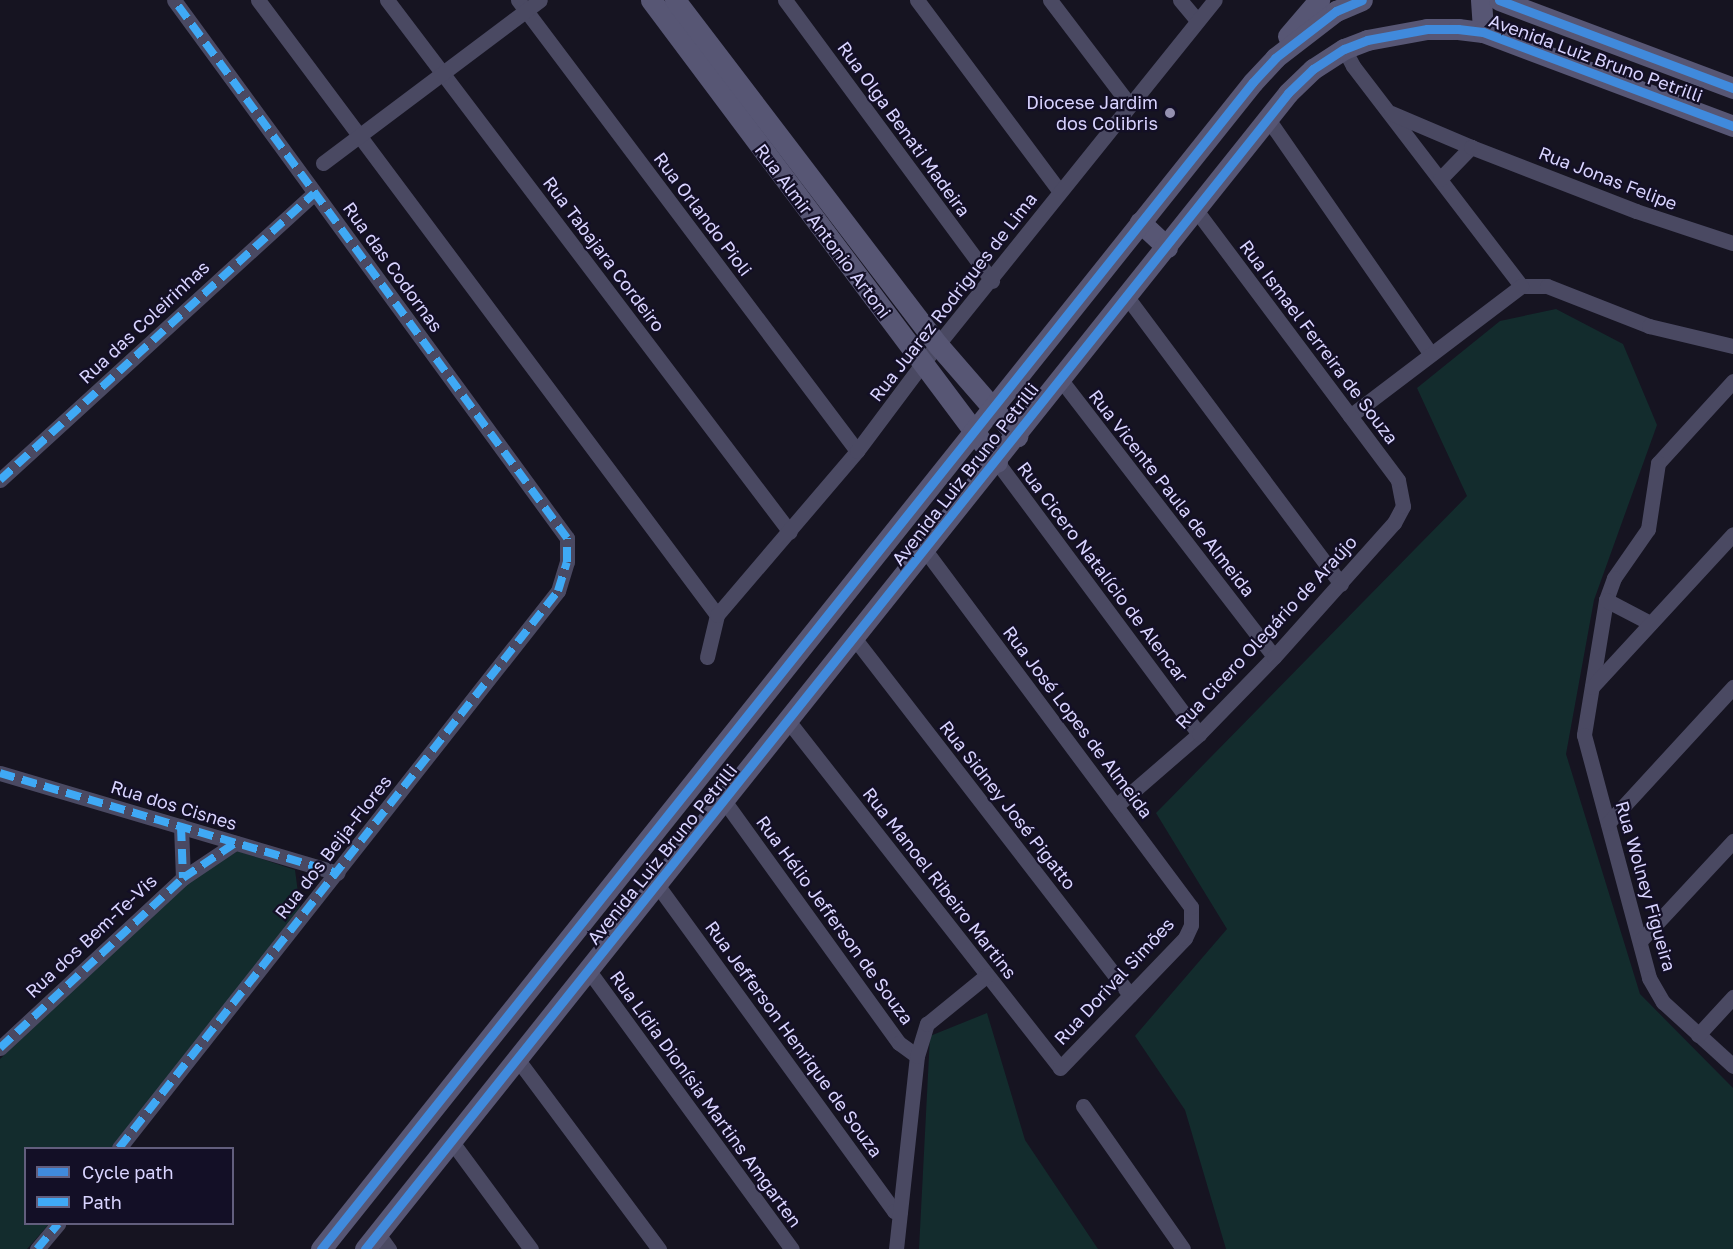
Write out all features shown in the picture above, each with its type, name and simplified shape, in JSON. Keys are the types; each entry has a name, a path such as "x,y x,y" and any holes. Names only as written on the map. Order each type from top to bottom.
{"main road":[{"name":"Rua Almir Antonio Artoni","path":"651,0 997,462"},
{"name":"Rua Almir Antonio Artoni","path":"675,0 938,345 990,408 1017,436"},
{"path":"1275,58 1289,34 1319,0"},
{"name":"Avenida Luiz Bruno Petrilli","path":"321,1249 528,992 990,408 1275,58 1336,12 1362,0"},
{"path":"1481,0 1483,32"},
{"name":"Avenida Luiz Bruno Petrilli","path":"1499,0 1733,88"},
{"name":"Avenida Luiz Bruno Petrilli","path":"378,1244 452,1142 997,462 1268,119 1312,69 1344,49 1427,29 1483,32 1733,126"},
{"path":"1140,222 1167,247"},
{"path":"492,1092 481,1089 475,1075 525,1012 528,992"},
{"path":"445,1095 468,1086 475,1101 473,1116"}],"street":[{"name":"Rua das Codornas","path":"174,0 567,538 567,562"},
{"path":"258,0 717,615 707,657"},
{"name":"Rua Tabajara Cordeiro","path":"387,0 790,531"},
{"path":"323,163 442,73 522,5 540,0"},
{"name":"Rua Olga Benati Madeira","path":"785,0 992,280"},
{"path":"917,0 1060,192"},
{"path":"1050,0 1128,104"},
{"path":"1180,0 1197,20"},
{"name":"Rua Juarez Rodrigues de Lima","path":"717,615 857,451 922,364 992,280 1128,104 1215,0"},
{"name":"Rua Orlando Pioli","path":"522,5 857,451"},
{"path":"1344,49 1521,286"},
{"name":"Rua Jonas Felipe","path":"1389,112 1471,147 1636,211 1733,243"},
{"path":"1268,119 1431,354"},
{"path":"1440,179 1471,147"},
{"name":"Rua das Coleirinhas","path":"0,480 314,193"},
{"name":"Rua Ismael Ferreira de Souza","path":"1196,210 1398,480 1404,500"},
{"path":"1350,416 1521,286 1547,286 1649,326 1733,346"},
{"path":"1127,297 1341,584"},
{"name":"Rua Vicente Paula de Almeida","path":"1061,380 1274,657"},
{"name":"Rua Wolney Figueira","path":"1733,381 1658,463 1648,529 1614,578 1606,600 1585,747 1642,939 1649,978 1663,1002 1733,1066"},
{"name":"Rua Cicero Natalício de Alencar","path":"997,462 1199,734"},
{"name":"Rua Cicero Olegário de Araújo","path":"1116,806 1199,734 1274,657 1398,518 1404,500"},
{"path":"1592,687 1733,534"},
{"name":"Rua José Lopes de Almeida","path":"926,551 1191,907 1192,919"},
{"name":"Rua dos Beija-Flores","path":"120,1147 338,873 558,591 567,562"},
{"path":"1606,600 1650,623"},
{"name":"Rua Sidney José Pigatto","path":"855,639 1130,995"},
{"path":"1608,823 1733,687"},
{"name":"Rua Manoel Ribeiro Martins","path":"789,722 1060,1068"},
{"name":"Rua dos Cisnes","path":"0,773 338,873"},
{"name":"Rua Hélio Jefferson de Souza","path":"725,802 899,1043 917,1056"},
{"name":"Rua dos Bem-Te-Vis","path":"181,826 183,878"},
{"path":"1642,939 1733,841"},
{"name":"Rua dos Bem-Te-Vis","path":"0,1048 183,878 235,843"},
{"name":"Rua Jefferson Henrique de Souza","path":"658,886 894,1211 900,1212"},
{"name":"Rua Dorival Simões","path":"1060,1068 1185,938 1192,919"},
{"name":"Rua Lídia Dionísia Martins Amgarten","path":"589,971 792,1249"},
{"path":"896,1249 917,1056 927,1024 987,975"},
{"path":"1698,1035 1733,998"},
{"path":"518,1060 659,1249"},
{"path":"1083,1106 1183,1249"},
{"path":"452,1142 531,1249"},
{"path":"37,1249 56,1225"}],"green space":[{"path":"1556,309 1623,344 1657,425 1594,600 1566,754 1640,994 1733,1088 1733,1249 1226,1249 1185,1110 1135,1036 1227,929 1156,813 1467,496 1417,388 1500,321"},
{"path":"238,851 295,870 300,908 214,1024 112,1147 24,1147 24,1225 48,1225 27,1249 0,1249 0,1059 190,879"},
{"path":"987,1013 1025,1140 1098,1249 919,1249 930,1036"}],"marked path":[{"path":"120,1147 558,591 567,562 567,538 174,0"},
{"path":"0,480 314,193"},
{"path":"0,773 338,873"},
{"path":"181,826 183,878"},
{"path":"0,1048 183,878 235,843"},
{"path":"37,1249 57,1225"}],"cycle path":[{"path":"321,1249 1253,82 1275,58 1336,11 1362,0"},
{"path":"1499,0 1733,88"},
{"path":"365,1249 1288,93 1313,69 1344,49 1367,40 1427,29 1483,32 1733,126"}],"place":[{"name":"Diocese Jardim dos Colibris","path":"1170,113"}]}
